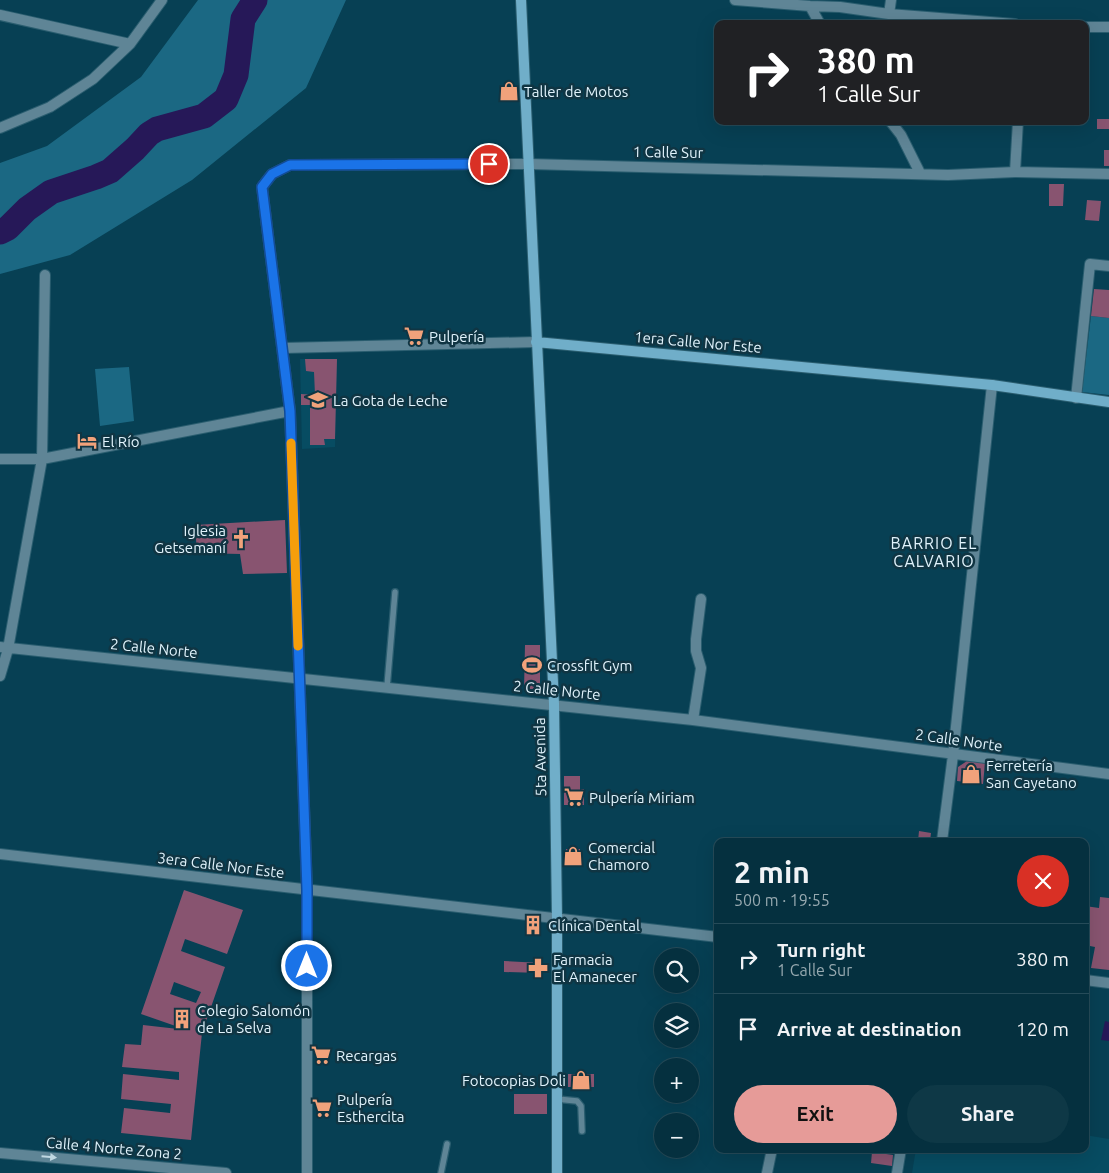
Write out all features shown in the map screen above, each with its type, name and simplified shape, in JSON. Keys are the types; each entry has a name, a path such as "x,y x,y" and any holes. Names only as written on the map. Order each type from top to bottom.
{"street":[{"path":"0,128 50,107 93,79 130,44 162,0"},
{"name":"5ta Avenida","path":"521,0 554,704 557,919 557,1173"},
{"path":"735,0 840,7 889,14 965,20"},
{"path":"889,14 891,0"},
{"path":"810,6 818,20"},
{"path":"0,15 130,44"},
{"path":"1089,27 1109,28"},
{"path":"893,125 901,135 920,173"},
{"path":"1015,172 1018,125"},
{"name":"1 Calle Sur","path":"283,348 262,187 272,174 290,165 529,164 948,175 1015,172 1109,174"},
{"path":"1076,398 1090,264 1109,266"},
{"path":"0,676 42,459 44,275"},
{"name":"1era Calle Nor Este","path":"283,348 536,342 992,384 1109,402"},
{"path":"283,348 290,411 307,890 306,1173"},
{"path":"942,838 953,755 992,384"},
{"path":"0,459 42,459 290,411"},
{"path":"693,720 701,668 696,651 701,599"},
{"name":"2 Calle Norte","path":"4,648 554,704 693,720 1109,774"},
{"name":"3era Calle Nor Este","path":"0,854 714,937"},
{"path":"1089,980 1109,983"},
{"name":"Calle 4 Norte Zona 2","path":"0,1153 226,1173"},
{"path":"766,1173 771,1153"},
{"path":"897,1173 900,1153"}],"lane":[{"path":"387,687 395,592"},
{"path":"557,1099 577,1101 581,1106 582,1131"},
{"path":"441,1173 448,1144"}],"shaded area":[{"path":"198,0 346,0 306,88 192,180 70,255 0,274 0,163 47,146 141,77"},
{"path":"1091,316 1109,318 1109,395 1082,392"},
{"name":"La Gota de Leche","path":"300,359 337,359 335,447 302,449"},
{"path":"129,367 134,421 100,426 95,369"},
{"path":"1105,1021 1109,1022 1109,1041 1101,1040"},
{"path":"1089,1136 1109,1139 1109,1173 912,1173 915,1153 1089,1153"}],"building":[{"path":"1097,119 1109,119 1109,129 1097,129"},
{"path":"1104,150 1109,150 1109,166 1104,166"},
{"path":"1049,184 1064,184 1063,206 1049,206"},
{"path":"1087,200 1101,201 1099,221 1085,220"},
{"path":"1094,289 1109,290 1109,318 1091,316"},
{"name":"La Gota de Leche","path":"305,359 337,359 335,439 324,439 325,445 310,445 310,405 301,405 301,394 315,395 314,372 306,371"},
{"name":"Iglesia Getsemaní","path":"285,520 287,573 243,574 240,554 197,553 195,525"},
{"name":"Crossfit Gym","path":"525,645 540,645 540,685 536,689 524,689"},
{"name":"Ferretería San Cayetano","path":"967,761 985,763 983,784 957,781 958,767"},
{"path":"564,776 580,776 580,790 584,789 584,805 564,805"},
{"path":"919,831 931,833 930,838 918,838"},
{"name":"Comercial Chamoro","path":"566,849 580,849 580,863 567,864"},
{"name":"Colegio Salomón de La Selva","path":"184,890 243,910 227,954 185,939 181,951 225,967 202,1033 191,1140 121,1133 124,1108 170,1113 171,1104 121,1099 123,1074 179,1080 179,1072 122,1067 125,1044 141,1045 143,1025 187,1030 141,1014","holes":["174,982 201,992 196,1003 170,994"]},
{"path":"1100,897 1109,898 1109,970 1091,968 1095,947 1089,946 1089,907 1099,908"},
{"name":"Clínica Dental","path":"527,918 541,919 540,932 526,931"},
{"path":"504,961 541,963 541,973 504,972"},
{"name":"Fotocopias Doli","path":"568,1074 594,1074 594,1087 568,1087"},
{"path":"514,1094 547,1094 547,1114 514,1114"},
{"path":"872,1153 893,1155 892,1166 871,1163"}],"waterway":[{"path":"0,232 8,228 27,209 51,192 110,171 149,134 157,129 204,116 226,99 236,75 243,19 255,0"}],"slow traffic":[{"path":"291,443 298,646"}],"place":[{"name":"Taller de Motos","path":"509,91"},
{"name":"Pulpería","path":"414,336"},
{"name":"La Gota de Leche","path":"318,400"},
{"name":"El Río","path":"87,441"},
{"name":"Iglesia Getsemaní","path":"241,539"},
{"name":"Crossfit Gym","path":"532,665"},
{"name":"Ferretería San Cayetano","path":"971,774"},
{"name":"Pulpería Miriam","path":"574,797"},
{"name":"Comercial Chamoro","path":"573,856"},
{"name":"Clínica Dental","path":"533,925"},
{"name":"Farmacia El Amanecer","path":"538,968"},
{"name":"Colegio Salomón de La Selva","path":"182,1019"},
{"name":"Recargas","path":"321,1055"},
{"name":"Fotocopias Doli","path":"581,1080"},
{"name":"Pulpería Esthercita","path":"322,1108"}],"district":[{"name":"BARRIO EL CALVARIO","path":"934,552"}],"route":[{"path":"307,966 307,890 290,411 262,187 272,174 290,165 489,164"}]}
